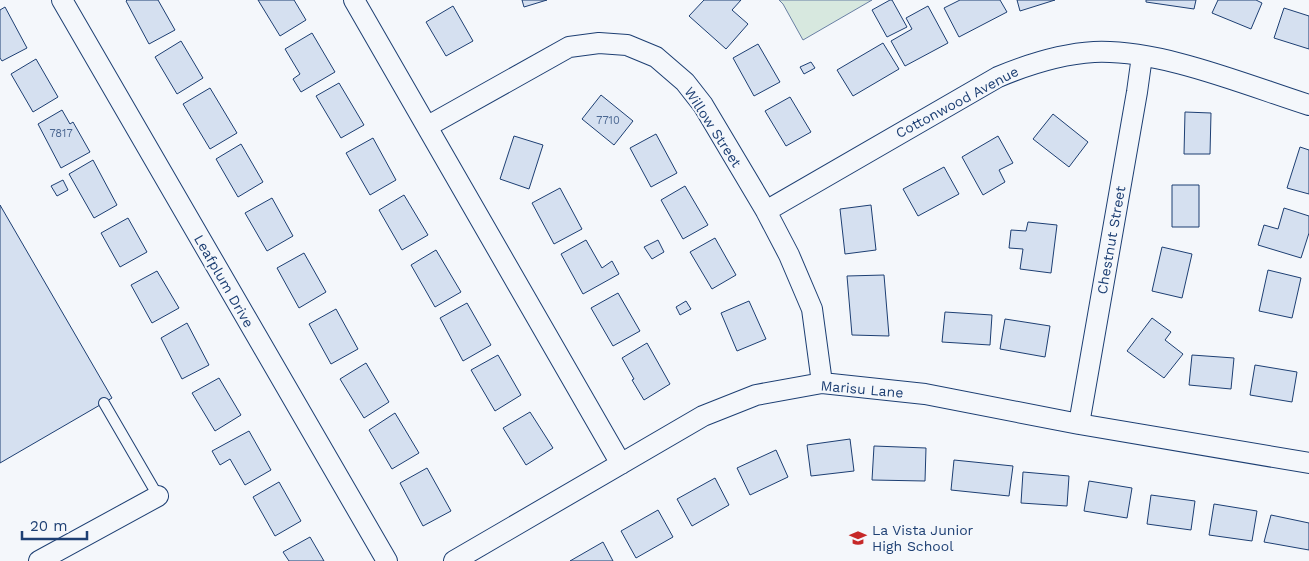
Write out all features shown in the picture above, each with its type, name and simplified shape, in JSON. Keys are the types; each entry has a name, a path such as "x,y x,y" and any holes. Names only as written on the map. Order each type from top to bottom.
{"street":[{"name":"Leafplum Drive","path":"62,0 387,561"},
{"path":"354,0 621,464"},
{"name":"Willow Street","path":"428,126 569,47 599,42 627,45 656,57 685,82 703,105 766,211 789,255 812,309 822,383"},
{"name":"Cottonwood Avenue","path":"766,211 998,77 1034,63 1074,54 1096,52 1142,56 1201,70 1309,105"},
{"name":"Chestnut Street","path":"1079,424 1142,56"},
{"name":"Marisu Lane","path":"454,561 703,416 756,395 822,383 924,394 1079,424 1309,463"},
{"path":"39,561 158,496"}],"lane":[{"path":"104,403 158,496"}],"shaded area":[{"path":"779,0 872,0 803,40"}],"building":[{"path":"127,0 158,0 175,30 149,44"},
{"path":"258,0 294,0 306,20 280,36"},
{"path":"522,0 547,0 524,7"},
{"path":"704,0 741,0 732,10 748,24 726,49 689,16"},
{"path":"892,0 907,27 887,37 872,10"},
{"path":"960,0 1000,0 1007,12 959,37 944,8"},
{"path":"1017,0 1055,0 1020,11"},
{"path":"1146,0 1196,0 1194,9 1146,2"},
{"path":"1218,0 1256,0 1262,3 1251,29 1212,13"},
{"path":"453,6 473,41 446,56 426,22"},
{"path":"928,6 948,43 905,66 891,41 912,29 906,18"},
{"path":"5,7 27,48 2,61 0,58 0,10"},
{"path":"1284,8 1309,16 1309,49 1274,38"},
{"path":"312,33 335,72 301,92 293,79 300,74 285,49"},
{"path":"181,41 203,78 177,94 155,57"},
{"path":"883,43 899,69 853,96 837,70"},
{"path":"758,44 780,82 754,96 733,58"},
{"path":"36,59 58,97 33,112 11,74"},
{"path":"811,62 815,68 804,74 800,67"},
{"path":"339,83 364,125 341,138 316,96"},
{"path":"210,88 237,133 210,149 183,104"},
{"path":"601,95 633,121 614,145 582,119"},
{"path":"790,97 811,132 786,146 765,111"},
{"path":"62,110 70,124 73,122 90,152 61,168 38,124"},
{"path":"1185,112 1211,113 1210,154 1184,154"},
{"path":"1053,114 1088,142 1069,167 1033,139"},
{"path":"656,134 677,173 651,187 630,148"},
{"path":"514,136 543,145 529,189 500,179"},
{"path":"998,136 1013,163 999,170 1005,182 983,195 962,157"},
{"path":"373,138 396,180 370,195 346,153"},
{"path":"241,144 263,182 238,197 216,159"},
{"path":"1300,147 1309,150 1309,194 1287,188"},
{"path":"93,160 117,205 94,218 69,174"},
{"path":"944,167 959,194 918,216 903,189"},
{"path":"63,180 68,190 57,196 51,186"},
{"path":"1172,185 1199,185 1199,227 1172,227"},
{"path":"685,186 708,225 683,239 661,200"},
{"path":"560,188 582,229 554,244 532,203"},
{"path":"404,195 428,235 402,250 379,210"},
{"path":"272,198 293,236 267,251 245,213"},
{"path":"0,205 112,398 0,463"},
{"path":"871,205 876,250 845,254 840,209"},
{"path":"1284,208 1309,216 1309,233 1301,258 1258,245 1264,225 1278,229"},
{"path":"128,218 147,252 120,267 101,233"},
{"path":"1028,222 1057,225 1051,273 1020,269 1023,249 1009,248 1011,230 1026,231"},
{"path":"715,238 736,275 712,289 690,252"},
{"path":"586,240 602,268 612,261 619,274 583,294 561,254"},
{"path":"658,240 664,252 652,259 644,247"},
{"path":"1162,247 1192,254 1182,298 1152,291"},
{"path":"436,250 461,292 435,307 411,265"},
{"path":"304,253 326,292 299,308 277,268"},
{"path":"1268,270 1301,278 1292,318 1259,311"},
{"path":"157,271 179,308 152,323 131,285"},
{"path":"884,275 889,336 852,335 847,276"},
{"path":"618,293 640,331 613,346 591,308"},
{"path":"686,301 691,309 680,315 676,307"},
{"path":"749,301 766,339 737,351 721,313"},
{"path":"467,303 491,345 463,361 440,318"},
{"path":"336,309 358,349 331,364 309,324"},
{"path":"945,312 992,315 990,345 942,342"},
{"path":"1152,318 1171,332 1165,340 1183,354 1164,378 1127,351"},
{"path":"1005,319 1050,326 1045,357 1000,349"},
{"path":"187,323 209,365 182,379 161,338"},
{"path":"647,343 670,384 644,400 622,358"},
{"path":"498,355 521,395 495,411 471,370"},
{"path":"1192,355 1234,358 1231,389 1189,385"},
{"path":"366,363 389,402 364,418 340,379"},
{"path":"1255,365 1297,372 1292,402 1250,395"},
{"path":"219,378 241,415 215,431 192,393"},
{"path":"530,412 553,448 526,465 503,428"},
{"path":"395,413 419,453 392,469 369,430"},
{"path":"249,431 271,470 245,485 230,459 220,465 212,451"},
{"path":"850,439 854,471 811,476 807,445"},
{"path":"874,446 926,448 925,481 872,480"},
{"path":"776,450 788,477 750,495 737,468"},
{"path":"954,460 1013,466 1009,496 951,490"},
{"path":"427,468 451,511 423,526 400,483"},
{"path":"1023,472 1069,476 1067,506 1021,503"},
{"path":"715,478 729,505 692,526 677,499"},
{"path":"1089,481 1132,488 1127,518 1084,511"},
{"path":"279,482 301,521 275,536 253,497"},
{"path":"1151,495 1195,501 1191,530 1147,524"},
{"path":"1214,504 1257,511 1252,541 1209,535"},
{"path":"658,510 673,537 636,558 621,531"},
{"path":"1271,515 1309,523 1309,550 1264,542"},
{"path":"310,537 324,561 289,561 283,552"},
{"path":"603,542 613,561 570,561"}],"place":[{"name":"La Vista Junior High School","path":"858,538"}]}
